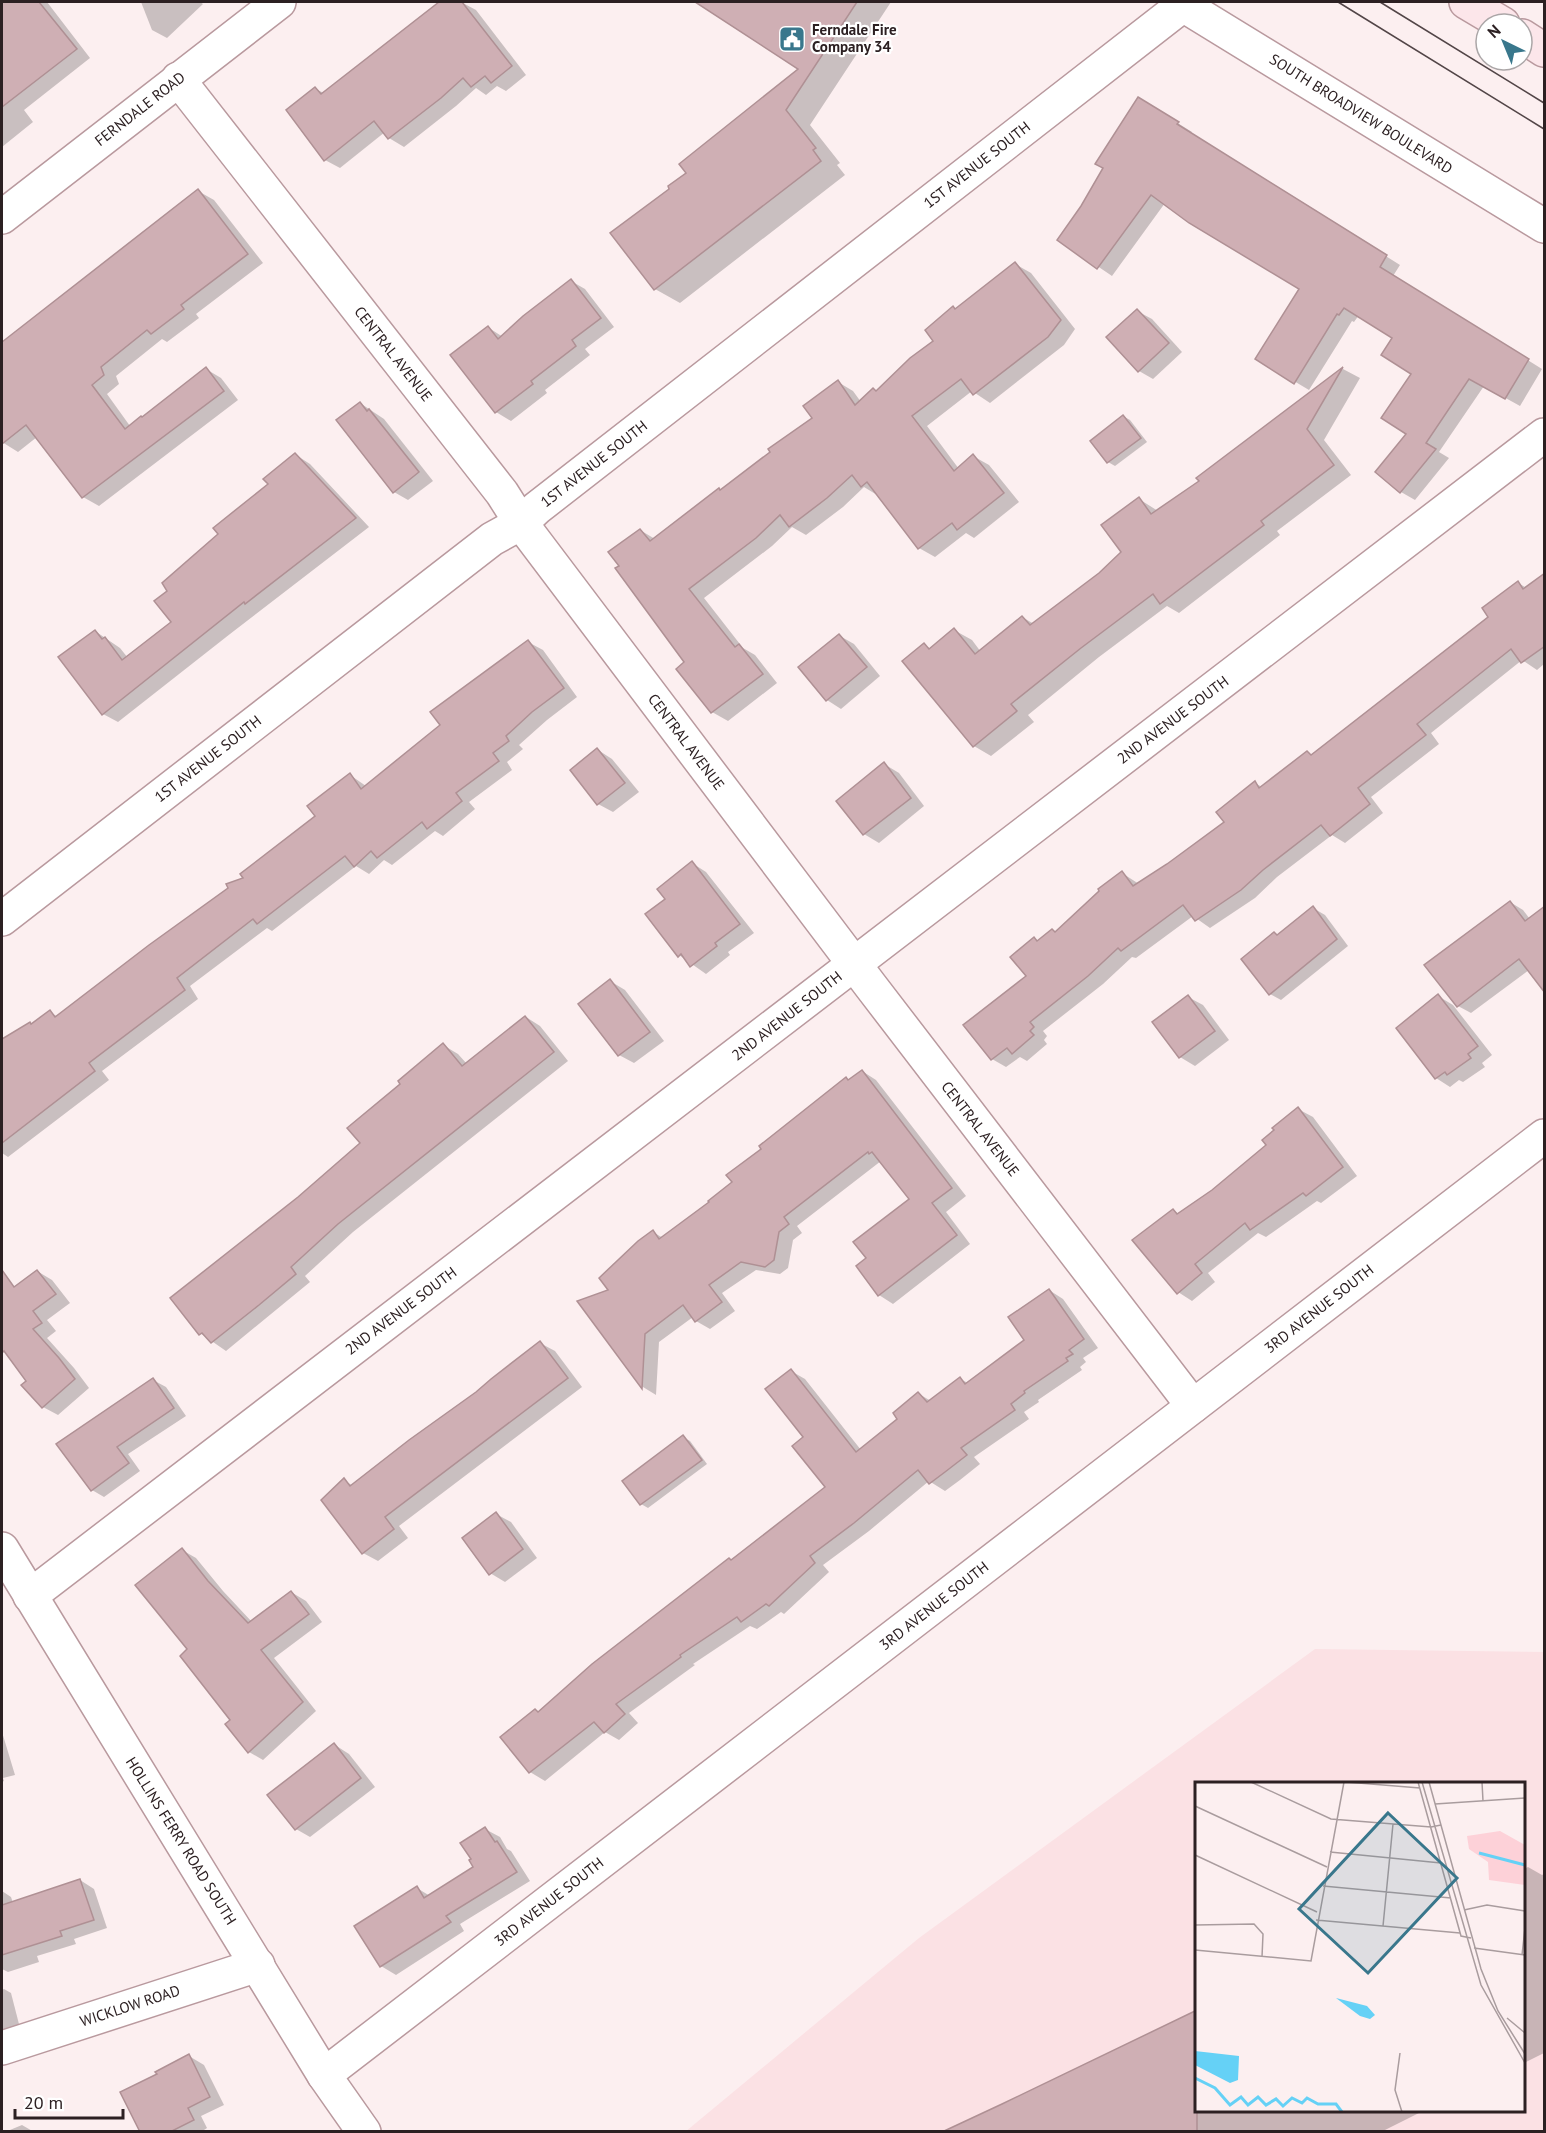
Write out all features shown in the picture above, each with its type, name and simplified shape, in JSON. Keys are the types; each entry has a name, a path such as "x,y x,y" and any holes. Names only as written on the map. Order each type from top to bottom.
{"main road":[{"path":"1466,2 1483,12"}],"street":[{"name":"FERNDALE ROAD","path":"2,217 279,2"},
{"name":"SOUTH BROADVIEW BOULEVARD","path":"1181,3 1545,226"},
{"name":"1ST AVENUE SOUTH","path":"2,918 492,539 521,523 537,508 1181,3"},
{"name":"CENTRAL AVENUE","path":"178,79 502,493 521,523 854,964 1193,1406"},
{"name":"2ND AVENUE SOUTH","path":"30,1596 1545,435"},
{"name":"3RD AVENUE SOUTH","path":"324,2075 1545,1136"},
{"name":"HOLLINS FERRY ROAD SOUTH","path":"2,1549 324,2075 364,2132"},
{"name":"WICKLOW ROAD","path":"2,2048 258,1965"}],"shaded area":[{"path":"1315,1649 1544,1652 1544,2131 685,2132 919,1938"}],"building":[{"path":"2,2 39,2 77,49 2,107"},
{"path":"439,2 462,2 512,66 491,83 485,76 471,87 463,78 388,139 374,121 324,161 286,110 315,87 321,94"},
{"path":"695,2 857,2 786,110 816,148 813,150 821,161 654,290 610,233 669,189 668,186 686,173 679,164 798,69"},
{"path":"1138,97 1179,122 1177,124 1387,255 1380,267 1529,359 1505,399 1469,379 1426,443 1436,449 1400,493 1375,472 1406,434 1381,418 1411,374 1381,355 1392,338 1344,308 1339,315 1337,314 1294,384 1255,359 1299,289 1189,223 1151,195 1097,269 1057,240 1081,206 1103,168 1095,164"},
{"path":"198,189 248,254 181,305 184,309 151,334 147,330 101,367 104,375 92,385 125,429 206,367 224,391 82,498 26,425 2,444 2,342"},
{"path":"1015,262 1061,320 1048,337 973,395 961,379 912,416 954,471 973,454 1004,493 957,530 952,523 918,549 867,482 861,487 852,475 827,498 789,527 780,515 756,538 689,589 735,647 739,644 763,674 711,713 676,669 684,662 615,568 619,566 608,552 640,529 650,541 719,488 720,490 770,452 768,449 812,418 803,406 838,380 855,405 873,388 876,391 910,358 933,341 925,330 953,306 955,309"},
{"path":"571,279 601,318 572,340 576,346 531,381 533,384 495,413 450,355 488,326 498,339 523,316"},
{"path":"1137,309 1169,343 1138,372 1106,337"},
{"path":"1343,367 1307,429 1334,465 1261,521 1264,525 1160,604 1153,594 1081,648 1011,704 1017,711 973,747 902,661 924,643 929,649 954,628 975,654 1022,616 1030,625 1099,573 1121,552 1101,525 1139,497 1151,514 1199,481 1196,478"},
{"path":"360,402 367,411 369,409 419,472 393,493 336,420"},
{"path":"1123,415 1141,438 1107,463 1090,441"},
{"path":"295,453 356,518 245,604 244,602 102,715 58,657 95,630 102,639 105,637 122,660 171,622 154,601 167,591 162,583 218,534 213,528 268,484 263,479"},
{"path":"1545,573 1545,646 1521,663 1511,649 1417,724 1426,735 1358,788 1370,804 1330,836 1321,825 1241,890 1195,921 1183,905 1121,951 1118,948 1088,976 1030,1022 1034,1027 1030,1031 1034,1035 1012,1054 1007,1048 991,1060 963,1025 1026,976 1010,957 1034,937 1037,941 1052,929 1055,932 1099,891 1098,889 1122,871 1133,886 1167,864 1224,822 1216,812 1255,781 1259,788 1307,751 1311,755 1488,617 1482,608 1518,581 1523,589"},
{"path":"839,634 867,667 826,701 798,667"},
{"path":"528,640 564,688 532,712 506,736 509,741 493,753 499,761 456,793 462,801 427,829 422,822 377,858 371,851 354,867 345,856 257,924 253,919 177,978 185,990 89,1063 95,1071 2,1143 2,1039 30,1022 31,1024 50,1010 55,1017 228,888 226,884 243,878 240,874 315,816 307,806 350,773 361,789 440,725 430,712"},
{"path":"597,748 625,783 597,805 570,770"},
{"path":"884,762 911,798 863,835 836,801"},
{"path":"692,861 740,924 715,943 717,946 690,967 681,954 678,957 645,914 665,899 657,889"},
{"path":"1510,901 1525,921 1545,906 1545,993 1519,959 1457,1007 1424,965"},
{"path":"1313,906 1337,939 1269,995 1241,959 1274,932 1277,935"},
{"path":"610,979 650,1032 618,1056 578,1004"},
{"path":"1438,994 1478,1046 1468,1054 1471,1058 1447,1075 1445,1072 1435,1079 1396,1028"},
{"path":"1188,995 1215,1031 1179,1058 1152,1022"},
{"path":"525,1016 554,1052 338,1224 291,1267 296,1274 259,1305 211,1343 202,1333 199,1335 170,1298 298,1197 360,1143 347,1128 400,1084 398,1081 443,1043 462,1066"},
{"path":"862,1070 952,1188 932,1203 957,1235 878,1296 856,1266 866,1258 853,1242 909,1199 872,1152 869,1154 868,1152 784,1217 789,1224 779,1232 774,1260 765,1267 741,1262 709,1285 722,1302 695,1322 683,1305 645,1334 642,1389 577,1301 608,1290 599,1278 638,1241 653,1230 659,1239 709,1202 732,1182 726,1175 761,1149 759,1146 846,1077 848,1080"},
{"path":"1298,1107 1343,1167 1306,1196 1303,1193 1250,1230 1245,1223 1195,1264 1202,1273 1177,1294 1132,1240 1173,1209 1177,1214 1212,1190 1266,1145 1262,1140 1274,1130 1272,1128"},
{"path":"2,1270 14,1287 37,1270 56,1294 33,1311 42,1323 33,1329 75,1379 42,1408 21,1385 26,1381 4,1351 2,1353"},
{"path":"1049,1289 1084,1339 1069,1350 1073,1354 1066,1358 1068,1361 1024,1391 1025,1393 1011,1404 1015,1410 961,1448 967,1455 945,1472 929,1484 918,1470 810,1556 815,1563 769,1606 766,1604 741,1622 737,1617 680,1655 681,1657 616,1704 625,1714 604,1733 594,1722 529,1773 500,1737 535,1709 538,1712 592,1664 825,1487 792,1446 803,1437 765,1389 791,1369 856,1452 897,1419 893,1413 918,1392 927,1402 960,1377 965,1384 1024,1340 1008,1317"},
{"path":"540,1341 568,1378 385,1517 394,1529 362,1554 321,1500 344,1478 350,1486"},
{"path":"153,1378 174,1408 117,1447 129,1463 91,1491 56,1444"},
{"path":"683,1435 702,1460 640,1505 622,1481"},
{"path":"496,1512 523,1549 489,1575 462,1538"},
{"path":"182,1548 208,1581 248,1623 291,1591 309,1614 261,1650 303,1702 248,1753 225,1724 230,1720 180,1656 187,1649 135,1585"},
{"path":"334,1743 361,1778 295,1830 267,1795"},
{"path":"485,1827 517,1872 446,1916 451,1922 380,1967 354,1926 417,1886 424,1898 473,1867 469,1860 471,1859 460,1843"},
{"path":"80,1879 94,1920 60,1931 62,1936 2,1955 2,1905"},
{"path":"1195,2011 1197,2132 942,2132"},
{"path":"189,2054 210,2097 188,2108 194,2120 170,2132 140,2132 120,2092 157,2074 155,2072"}],"tram line":[{"path":"1338,2 1544,129"},
{"path":"1380,2 1544,103"}],"place":[{"name":"Ferndale Fire Company 34","path":"792,39"}]}
